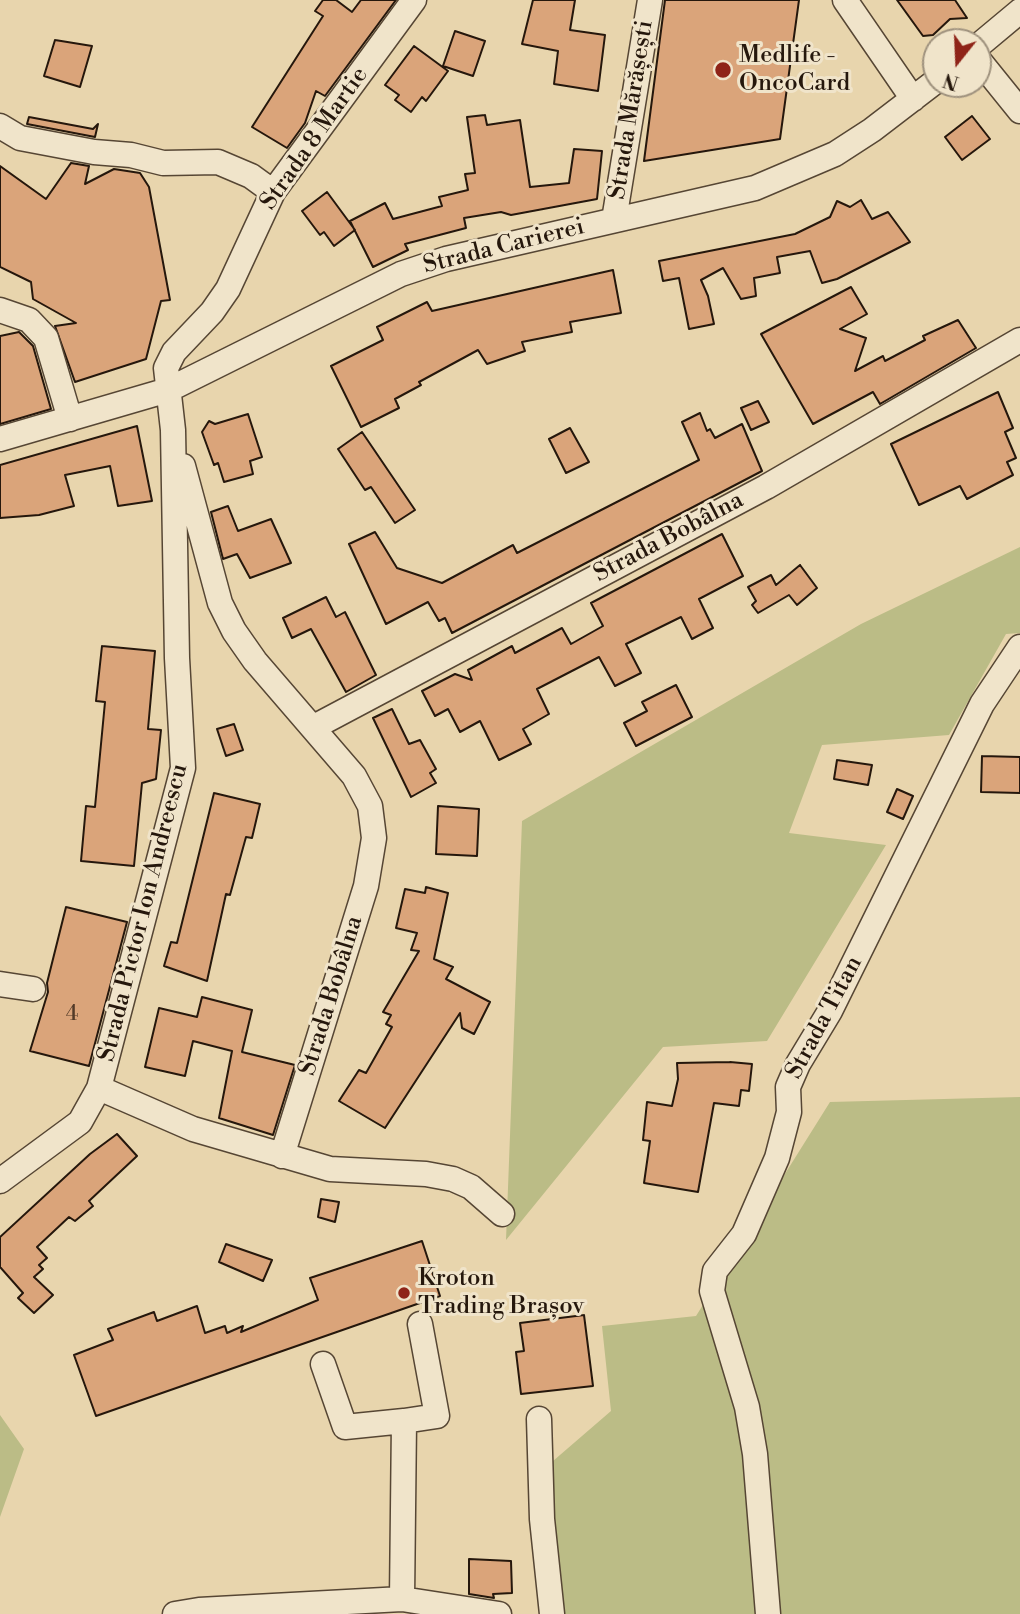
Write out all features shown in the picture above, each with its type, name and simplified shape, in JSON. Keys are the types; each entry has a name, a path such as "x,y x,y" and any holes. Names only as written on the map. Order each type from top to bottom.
{"street":[{"name":"Strada 8 Martie","path":"168,390 166,368 174,352 212,312 228,289 273,192 414,0"},
{"name":"Strada Mărășești","path":"614,220 650,0"},
{"path":"845,0 913,99"},
{"path":"992,34 1020,11"},
{"path":"992,76 1020,111"},
{"name":"Strada Carierei","path":"0,439 168,390 401,274 483,248 713,200 795,173 844,148 922,92"},
{"path":"0,126 20,138 94,152 131,155 163,163 218,162 251,176 273,192"},
{"path":"0,310 29,320 46,338 70,419"},
{"name":"Strada Bobâlna","path":"314,727 766,487 1020,340"},
{"name":"Strada Pictor Ion Andreescu","path":"0,1181 80,1122 99,1088 183,768 177,658 173,430 168,390"},
{"name":"Strada Bobâlna","path":"173,430 220,603 234,631 255,661 354,776 370,806 374,838 366,886 282,1156"},
{"name":"Strada Titan","path":"768,1614 755,1454 747,1407 712,1291 715,1271 744,1234 777,1158 789,1112 788,1087 798,1064 830,1011 982,704 1020,647"},
{"path":"0,984 33,989"},
{"path":"99,1088 193,1129 282,1156 354,1173 426,1174 453,1179 471,1187 502,1213"},
{"path":"323,1364 345,1427 437,1416 420,1324"},
{"path":"539,1419 542,1520 552,1614"},
{"path":"402,1599 404,1421"},
{"path":"174,1614 199,1610 402,1599 499,1614"}],"green space":[{"path":"1020,547 1020,633 1006,634 949,735 822,745 789,833 886,845 767,1041 663,1047 506,1240 522,821 861,624"},
{"path":"1020,1097 1020,1614 541,1614 531,1480 611,1411 602,1326 696,1316 830,1102"},
{"path":"0,1415 24,1449 0,1517"}],"building":[{"path":"323,0 336,0 352,12 361,0 396,0 325,96 316,91 305,123 287,148 252,127 323,16 315,11"},
{"path":"533,0 575,0 570,30 605,35 598,91 554,84 558,51 522,44"},
{"name":"Medlife - OncoCard","path":"665,0 799,0 780,139 644,161"},
{"path":"897,0 955,0 967,18 950,19 940,28 922,28 922,35"},
{"path":"455,31 485,41 473,76 443,66"},
{"path":"55,40 92,46 80,87 44,76"},
{"path":"414,46 448,71 426,101 422,97 411,112 395,100 399,95 385,85"},
{"path":"485,115 487,125 520,120 530,187 569,183 574,149 602,151 597,199 511,215 501,212 464,218 466,228 405,244 408,250 373,267 350,221 385,203 393,219 442,206 439,197 468,190 465,174 475,173 467,117"},
{"path":"972,116 990,139 962,160 945,137"},
{"path":"29,117 93,129 98,124 95,137 27,124"},
{"path":"71,163 89,166 85,184 114,169 140,173 149,187 170,300 161,301 146,359 75,382 55,326 76,323 33,299 31,282 0,267 0,166 46,199"},
{"path":"327,192 355,230 334,246 324,232 320,235 302,211"},
{"path":"861,200 872,219 888,212 910,242 837,279 822,283 810,251 777,257 780,273 754,278 756,296 741,299 723,268 701,280 708,296 714,324 689,329 679,278 663,281 659,261 795,234 830,217 837,201 850,207"},
{"path":"613,270 621,313 570,322 572,332 522,342 525,351 487,364 478,350 419,382 421,385 395,399 399,408 361,427 331,366 383,340 377,327 427,302 432,311"},
{"path":"851,287 867,314 840,329 866,338 855,371 883,356 885,361 925,340 923,336 958,320 976,348 880,404 873,392 813,424 761,334"},
{"path":"19,332 33,346 51,409 0,424 0,336"},
{"path":"998,392 1013,428 1005,432 1016,458 1007,462 1013,475 967,499 960,486 919,505 891,444"},
{"path":"758,401 769,422 751,430 741,408"},
{"path":"700,413 707,431 710,429 715,438 742,424 762,471 452,633 445,618 439,621 428,602 386,624 349,544 375,532 397,568 442,583 513,545 517,553 699,460 682,422"},
{"path":"248,414 262,457 250,461 253,474 224,482 218,463 214,465 202,432 209,421 215,424"},
{"path":"137,426 152,501 118,506 110,466 65,475 74,506 39,515 0,518 0,465"},
{"path":"570,428 589,462 566,473 549,439"},
{"path":"362,432 415,510 395,523 371,487 365,490 338,449"},
{"path":"228,506 238,531 271,519 291,563 250,578 237,554 223,559 211,512"},
{"path":"722,534 743,576 699,599 713,628 692,639 681,617 626,644 641,673 615,686 599,657 537,689 549,714 523,729 531,744 499,760 480,721 460,732 448,709 435,716 422,691 455,674 472,680 468,670 512,646 515,653 562,628 571,644 603,626 591,603"},
{"path":"800,565 817,588 797,605 789,595 758,613 752,605 756,601 748,587 771,575 776,585"},
{"path":"326,597 336,617 345,612 376,675 346,692 311,629 292,638 283,618"},
{"path":"102,646 155,651 148,729 161,730 156,779 142,783 134,866 81,861 86,806 95,807 105,702 96,701"},
{"path":"676,685 692,717 636,746 624,723 647,711 642,702"},
{"path":"392,709 409,744 420,740 436,769 430,773 436,783 411,797 373,718"},
{"path":"234,724 243,750 226,756 217,729"},
{"path":"982,756 1020,757 1020,793 981,792"},
{"path":"837,760 872,765 868,785 834,779"},
{"path":"897,789 913,796 903,819 887,812"},
{"path":"214,793 260,804 252,838 246,837 230,895 226,894 207,981 164,966 171,942 177,943"},
{"path":"438,806 479,809 477,856 436,854"},
{"path":"426,887 448,893 434,959 453,967 446,979 490,1002 474,1034 462,1028 460,1013 385,1128 339,1101 359,1070 366,1073 392,1027 386,1024 391,1015 383,1012 419,951 411,950 417,933 396,928 405,889 425,893"},
{"path":"66,907 127,922 89,1066 30,1051 48,992 47,983"},
{"path":"202,997 252,1010 242,1052 295,1065 273,1135 219,1118 232,1051 193,1041 185,1076 145,1067 159,1008 197,1017"},
{"path":"677,1063 752,1064 749,1091 741,1090 739,1106 714,1103 698,1192 644,1183 650,1141 643,1140 647,1102 672,1106 678,1079"},
{"path":"117,1134 137,1156 89,1201 93,1206 75,1221 69,1217 37,1247 47,1258 39,1265 43,1269 34,1277 53,1295 34,1313 18,1298 23,1293 0,1267 0,1237 90,1154"},
{"path":"321,1199 339,1202 335,1222 318,1217"},
{"path":"422,1241 440,1296 96,1416 74,1355 113,1340 108,1329 154,1312 157,1321 197,1306 205,1333 225,1326 227,1333 243,1326 241,1332 318,1300 310,1278"},
{"path":"226,1244 272,1260 263,1281 219,1262"},
{"path":"584,1315 593,1386 521,1394 516,1352 524,1351 520,1323"},
{"path":"469,1559 511,1561 512,1593 493,1594 494,1598 469,1594"}],"place":[{"name":"Medlife - OncoCard","path":"723,70"},
{"name":"Kroton Trading Brașov","path":"404,1293"}]}
